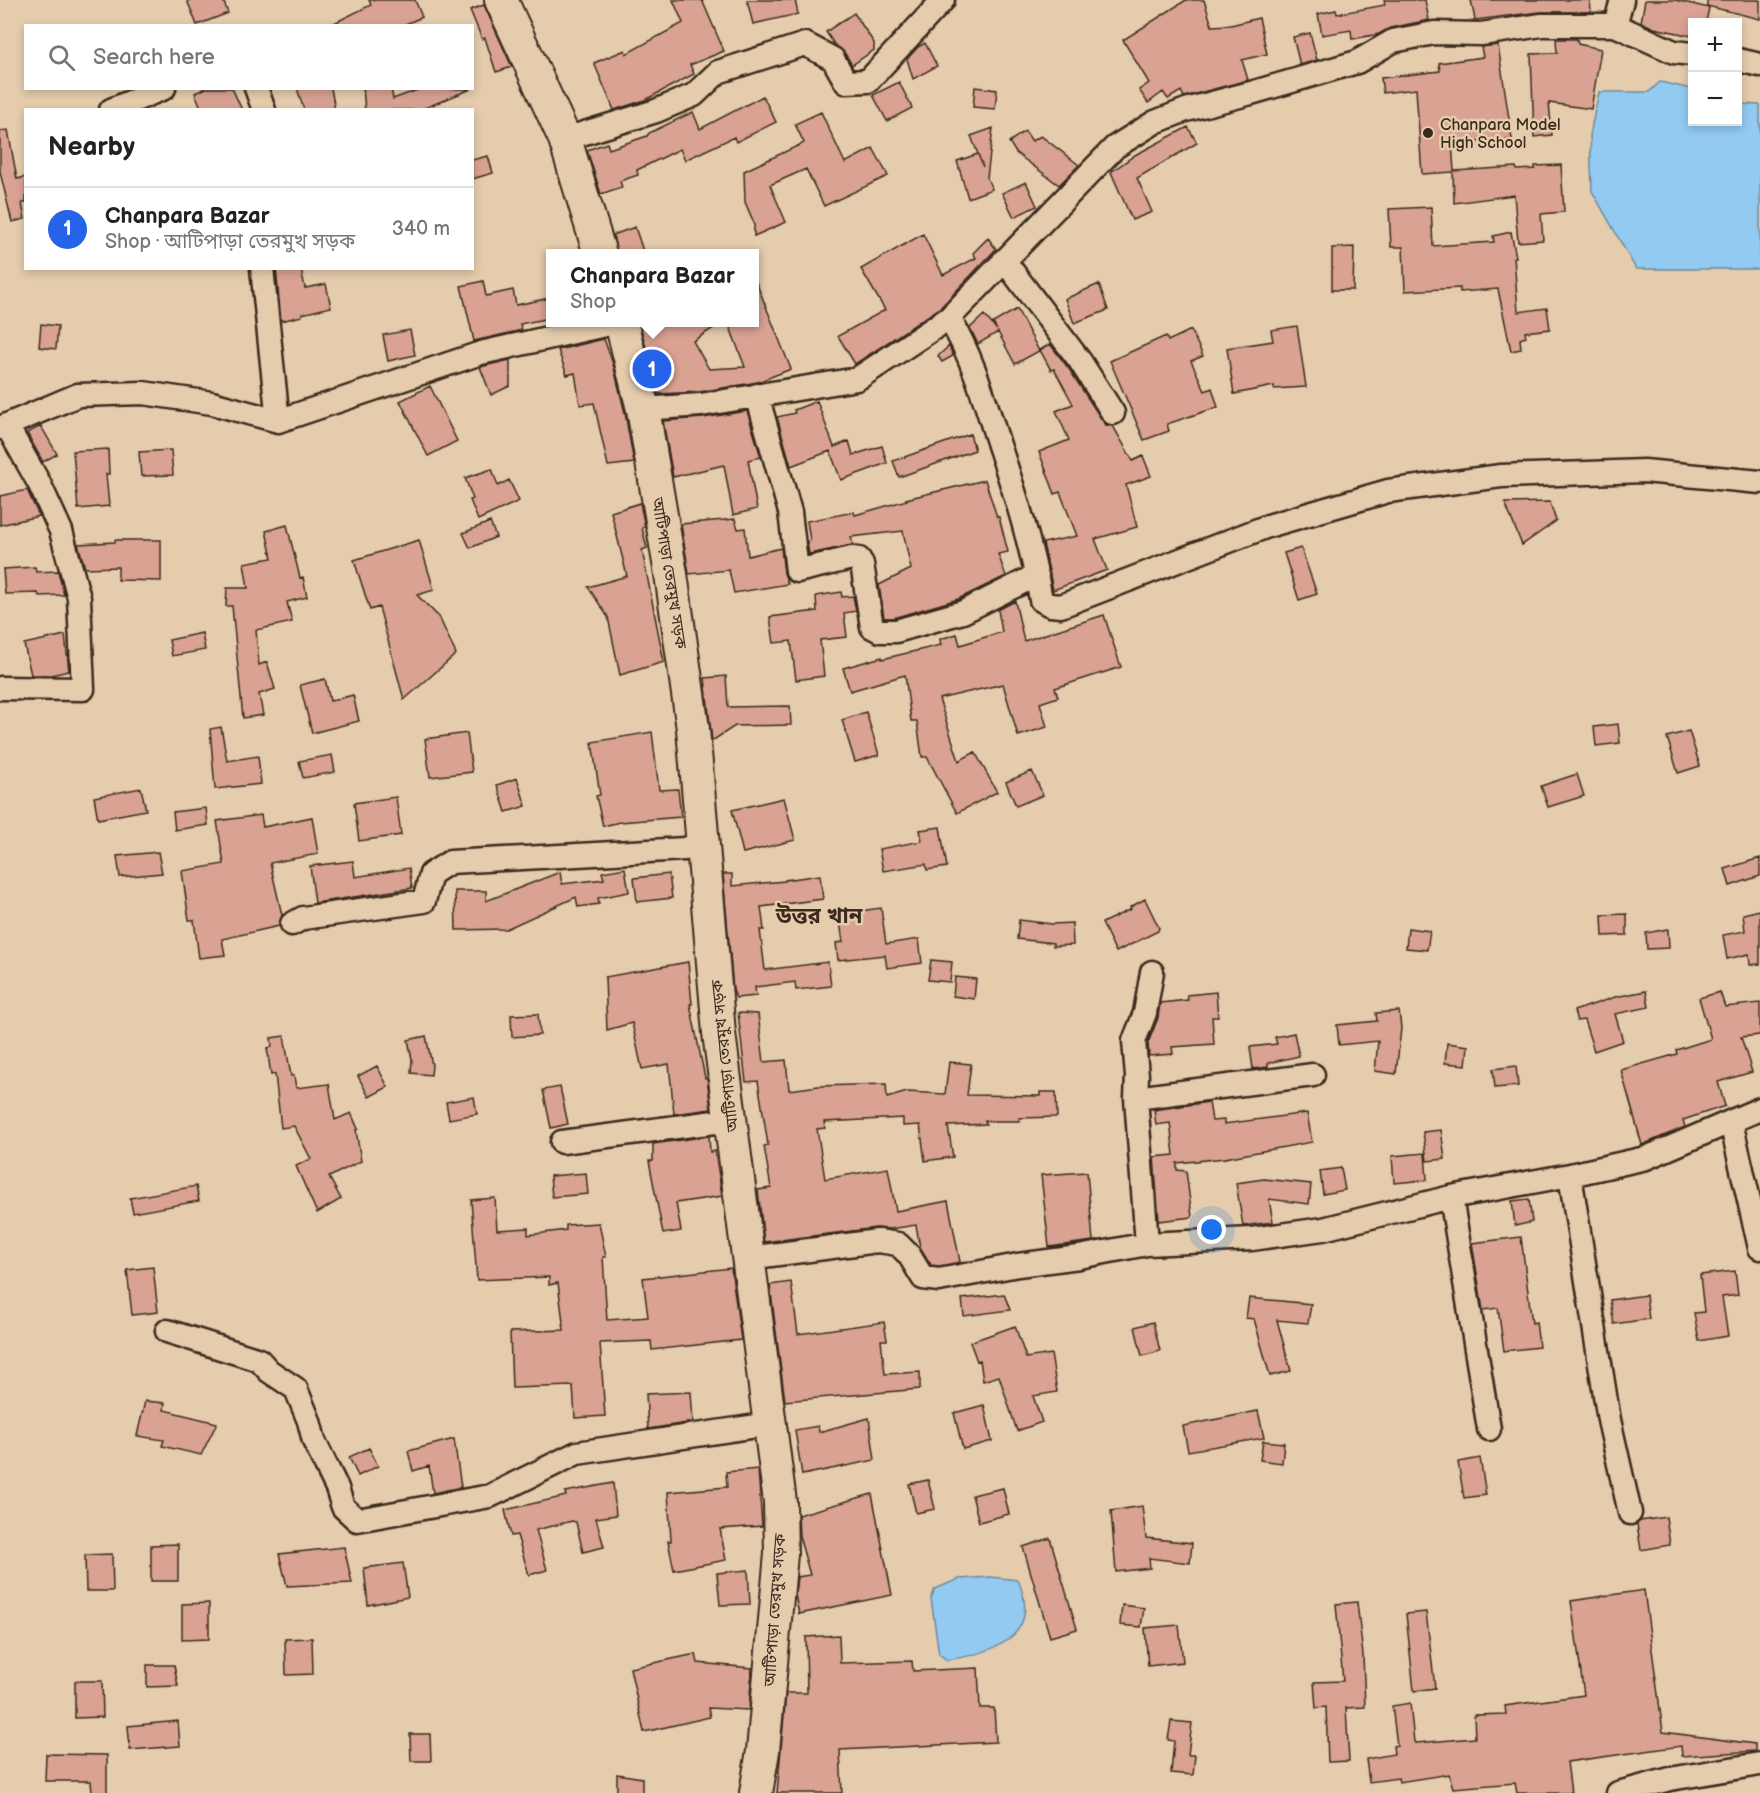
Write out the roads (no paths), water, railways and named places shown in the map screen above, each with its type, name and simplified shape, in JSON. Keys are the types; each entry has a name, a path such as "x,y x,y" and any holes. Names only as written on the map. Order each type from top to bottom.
{"main road":[{"path":"501,0 565,139 598,249"},
{"name":"আটিপাড়া তেরমুখ সড়ক","path":"621,327 643,409 669,562 691,718 719,1033 780,1502 781,1554 763,1751 756,1793"}],"street":[{"path":"565,139 656,111 694,95 718,72 805,44 833,59 846,82 868,81 943,0"},
{"path":"1616,25 1622,0"},
{"path":"643,409 701,405 857,379 949,318 1115,147 1155,122 1186,110 1357,62 1393,41 1434,33 1481,34 1542,25 1616,25 1674,52 1688,54"},
{"path":"1742,61 1760,64"},
{"path":"116,108 159,90"},
{"path":"257,90 263,108"},
{"path":"1004,260 1080,361 1113,413"},
{"path":"261,270 278,421"},
{"path":"949,318 972,361 1018,505 1037,575 1041,600 1050,605 1061,606 1268,526 1388,491 1501,476 1644,471 1760,482"},
{"path":"0,688 82,689 79,598 61,531 39,483 3,427 78,395 143,393 212,403 278,421 481,353 598,327"},
{"path":"757,395 789,512 797,571 852,558 859,559 862,564 872,627 880,631 896,631 963,612 1037,575"},
{"path":"292,924 303,918 424,901 431,874 450,862 685,849 703,843"},
{"path":"1147,1244 1134,1041 1145,1013 1152,972"},
{"path":"1136,1098 1313,1075"},
{"path":"749,1258 878,1241 898,1244 909,1255 923,1278 939,1280 1018,1264 1079,1257 1147,1244 1252,1239 1323,1229 1451,1197 1570,1176 1646,1158 1760,1109"},
{"path":"562,1142 730,1120"},
{"path":"1731,1122 1760,1248"},
{"path":"1570,1176 1609,1420 1630,1513"},
{"path":"1451,1197 1489,1429"},
{"path":"166,1331 259,1360 269,1371 296,1389 309,1421 314,1441 337,1488 343,1507 357,1520 490,1496 577,1453 770,1424"},
{"path":"1618,1793 1670,1779 1760,1764"}],"water":[{"path":"1660,82 1688,88 1688,126 1742,126 1742,104 1760,105 1760,269 1636,269 1592,191 1590,134 1599,92 1649,92"},
{"path":"991,1577 1018,1580 1024,1600 1024,1616 1019,1629 996,1647 981,1653 947,1660 939,1654 931,1598 935,1589 959,1579"}],"place":[{"name":"Chanpara Model High School","path":"1428,133"},
{"name":"Chanpara Bazar","path":"652,369"}],"district":[{"name":"উত্তর খান","path":"819,915"}]}
